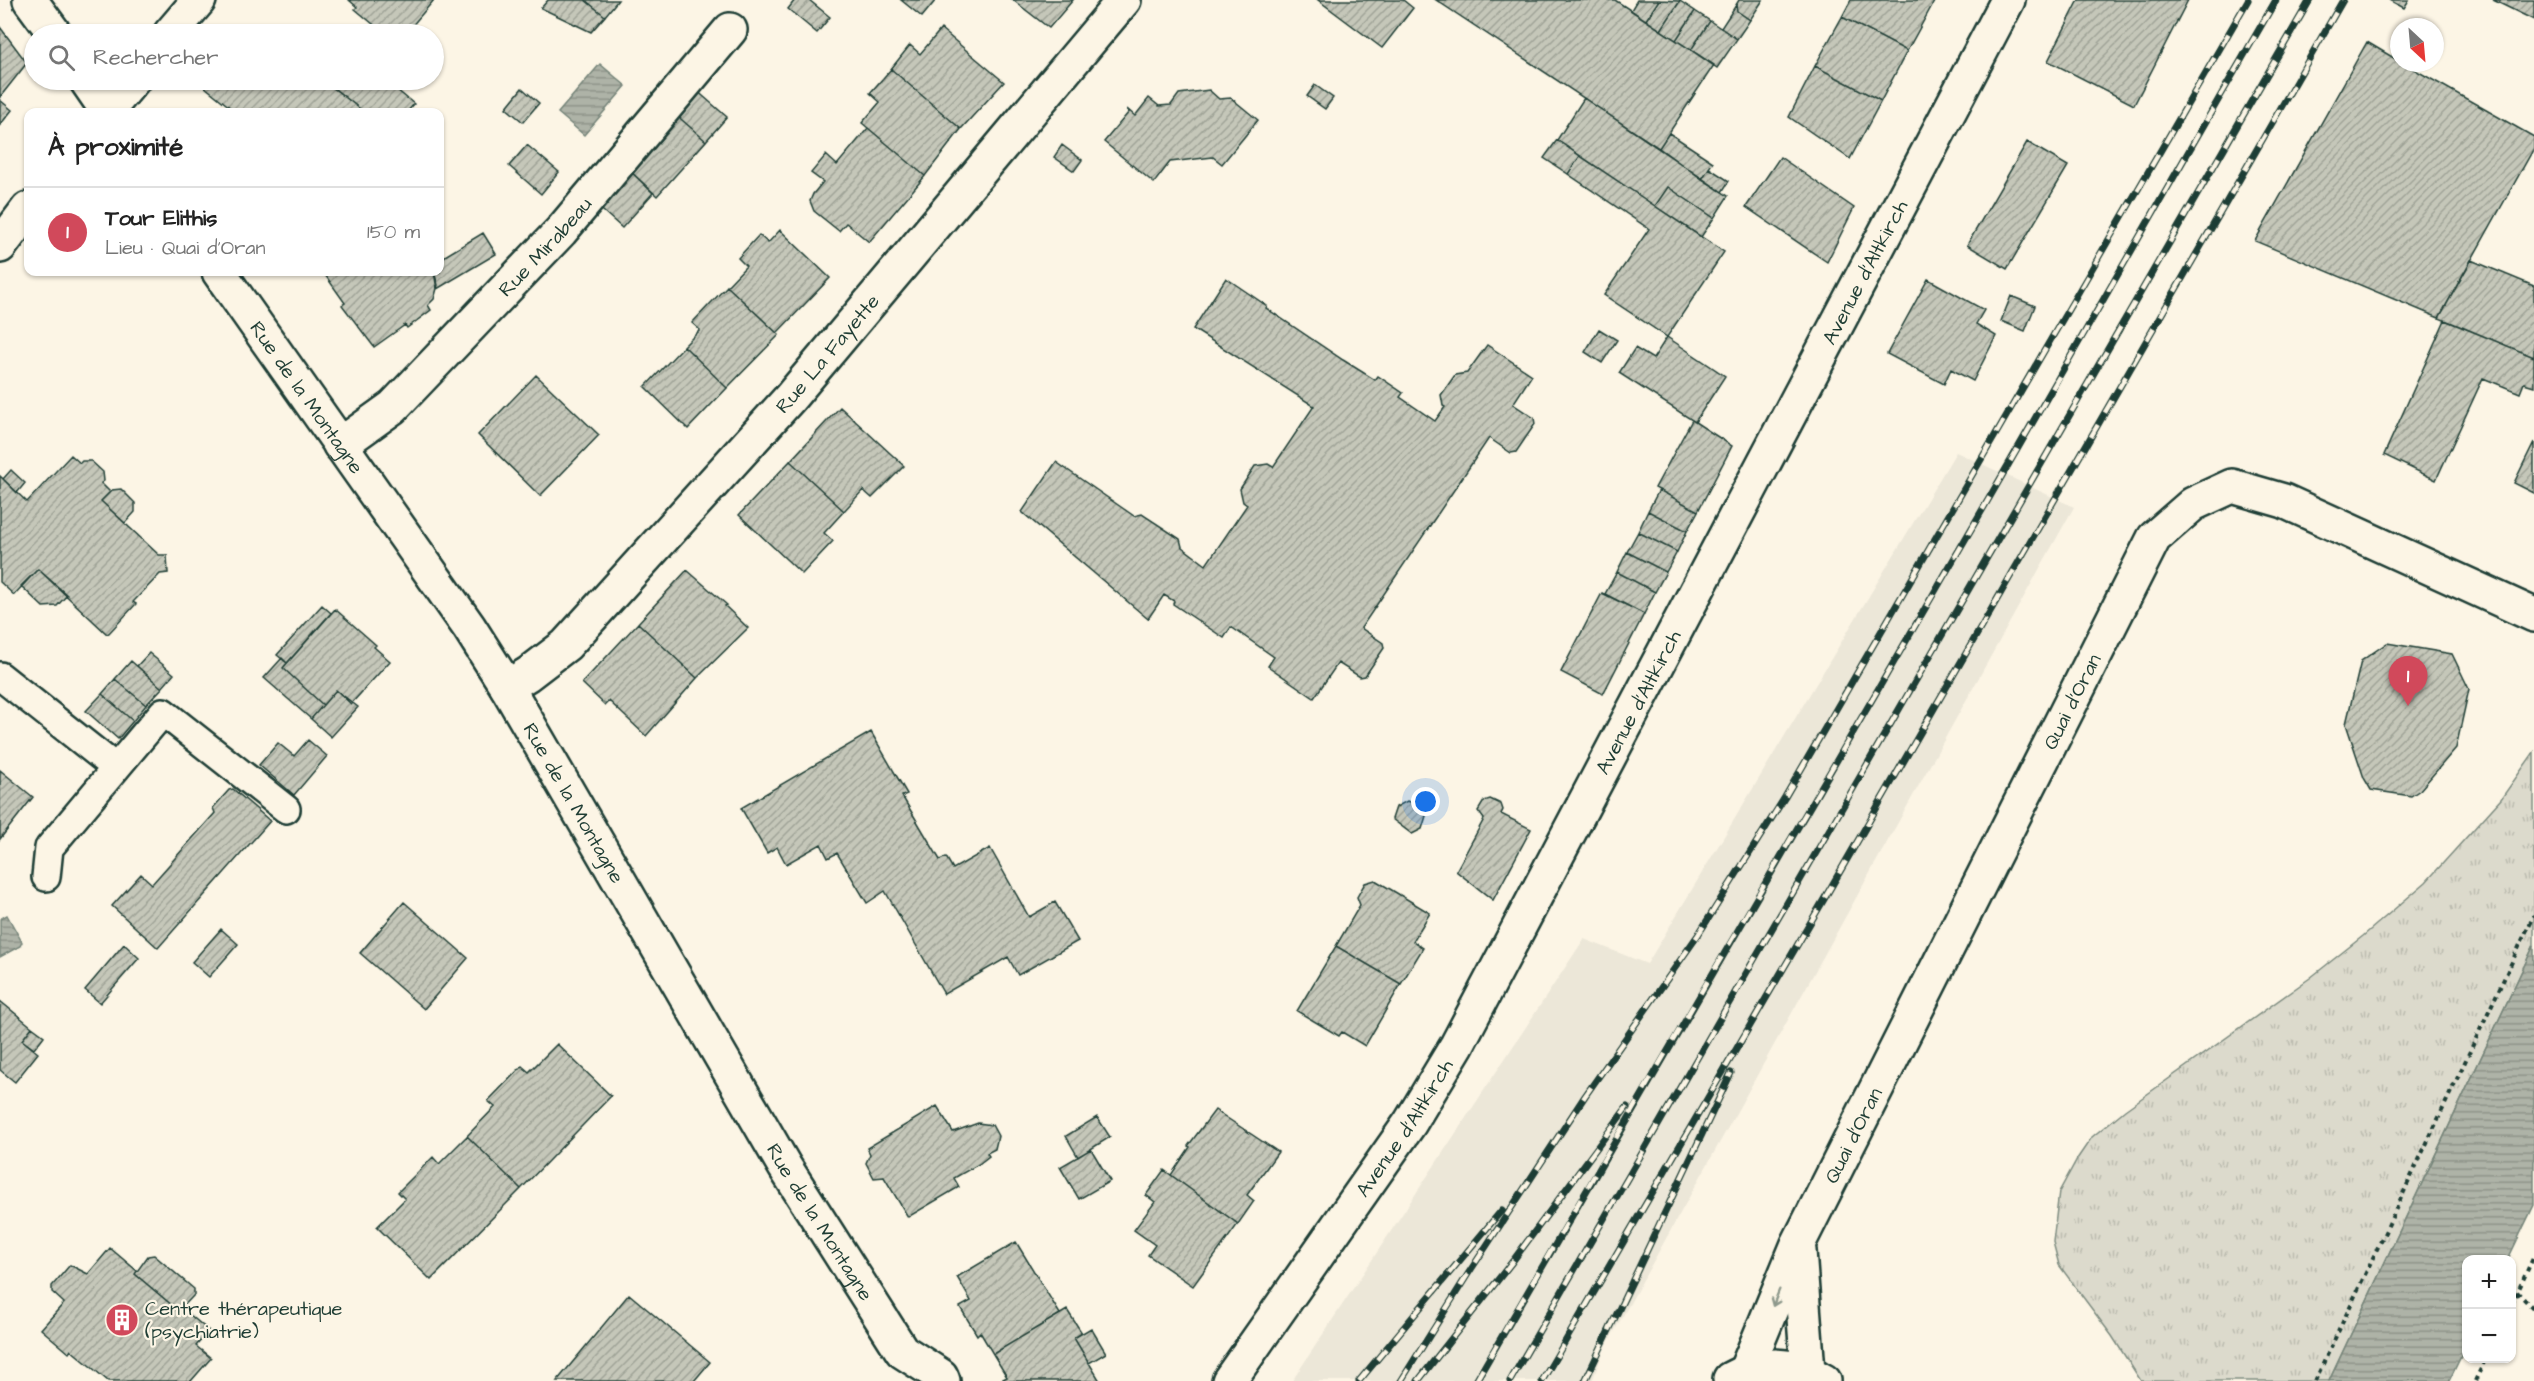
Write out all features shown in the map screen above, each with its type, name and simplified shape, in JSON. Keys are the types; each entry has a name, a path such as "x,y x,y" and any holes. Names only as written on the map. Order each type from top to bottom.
{"street":[{"path":"30,0 48,24"},
{"path":"179,24 199,0"},
{"name":"Rue La Fayette","path":"507,687 566,645 789,399 1124,0"},
{"name":"Avenue d'Altkirch","path":"1229,1381 1410,1123 1457,1045 2008,0"},
{"name":"Rue Mirabeau","path":"340,445 393,407 561,231 730,30"},
{"path":"93,90 104,108"},
{"path":"110,108 125,90"},
{"path":"0,246 24,214"},
{"name":"Rue de la Montagne","path":"222,276 470,627 902,1366 941,1376 943,1381"},
{"name":"Quai d'Oran","path":"1736,1376 1798,1244 2154,538 2193,504 2232,486 2284,501 2534,615"},
{"path":"1736,1376 1767,1365 1788,1366 1816,1376 1798,1244"}],"lane":[{"path":"0,676 116,768"},
{"path":"46,877 49,848 163,712 286,809"}],"path":[{"path":"2315,1381 2534,915"},
{"path":"2534,1256 2517,1292 2534,1309"},
{"path":"2475,1381 2484,1363"}],"shaded area":[{"path":"600,64 626,86 584,135 558,113"},
{"path":"1956,452 2074,507 1605,1348 1592,1381 1292,1381 1584,939 1647,964"},
{"path":"7,915 22,942 20,946 0,957 0,919"},
{"path":"2534,945 2534,1205 2510,1255 2462,1255 2462,1354 2449,1381 2329,1381"}],"green space":[{"path":"2534,752 2534,945 2329,1381 2141,1381 2112,1336 2059,1265 2053,1242 2059,1192 2077,1159 2092,1137 2125,1110 2310,978 2426,882 2501,799"}],"building":[{"path":"349,0 434,0 414,24 373,24 355,9 357,7"},
{"path":"548,0 585,0 605,16 591,32 541,8"},
{"path":"585,0 618,0 605,16"},
{"path":"795,0 809,0 830,17 817,33 788,9"},
{"path":"901,0 936,0 922,17"},
{"path":"1013,0 1073,0 1049,28"},
{"path":"1318,0 1403,0 1413,8 1382,48"},
{"path":"1436,0 1615,0 1714,65 1659,148"},
{"path":"1637,0 1659,0 1646,20 1631,10"},
{"path":"1659,0 1680,1 1661,30 1646,20"},
{"path":"1739,0 1763,0 1750,20 1737,11 1736,5"},
{"path":"1851,0 1935,0 1907,51 1842,17"},
{"path":"2079,0 2188,0 2134,105 2048,61"},
{"path":"2389,0 2409,0 2404,8"},
{"path":"2493,0 2534,0 2534,20"},
{"path":"1680,1 1695,11 1676,40 1661,30"},
{"path":"1736,5 1737,11 1750,20 1737,39 1721,28"},
{"path":"1695,11 1710,21 1691,50 1676,40"},
{"path":"1842,17 1907,51 1881,101 1815,66"},
{"path":"1710,21 1737,39 1717,68 1691,50"},
{"path":"0,27 24,59 24,67 0,97"},
{"path":"941,29 1004,82 961,129 891,69 910,45 920,54"},
{"path":"2367,42 2390,56 2390,72 2419,72 2534,137 2534,148 2439,318 2255,241"},
{"path":"1815,66 1881,101 1850,159 1789,117"},
{"path":"891,69 961,129 925,176 862,123 880,102 870,93"},
{"path":"1315,85 1333,98 1325,109 1307,96"},
{"path":"522,88 539,103 523,122 506,108"},
{"path":"695,89 727,117 706,141 674,113"},
{"path":"209,90 336,90 359,108 231,108"},
{"path":"336,90 397,90 414,104 410,108 359,108"},
{"path":"1209,90 1219,99 1231,98 1258,120 1222,164 1213,157 1170,162 1154,183 1104,142 1129,112 1127,109 1135,116 1149,98 1159,106 1171,105 1179,94"},
{"path":"1584,98 1728,196 1714,218 1668,187 1655,206 1557,140"},
{"path":"0,100 12,110 0,125"},
{"path":"674,113 706,141 657,196 626,167"},
{"path":"868,128 925,176 869,242 846,223 839,231 814,211 810,201 823,182 811,173 826,155 837,165"},
{"path":"1669,133 1713,162 1702,179 1659,148"},
{"path":"1557,140 1580,156 1568,174 1544,158"},
{"path":"2027,142 2068,166 2007,269 1967,245"},
{"path":"527,145 559,172 541,194 509,166"},
{"path":"1062,145 1082,160 1074,171 1054,157"},
{"path":"1580,156 1724,252 1667,337 1604,295 1649,229 1568,174"},
{"path":"1780,157 1854,208 1827,262 1746,207"},
{"path":"626,167 653,193 622,228 594,203"},
{"path":"1709,168 1729,181 1722,192 1702,179"},
{"path":"1668,187 1714,218 1701,237 1655,206"},
{"path":"780,230 830,278 777,333 727,286 746,266 738,258 759,235 768,243"},
{"path":"483,233 496,254 437,289 435,276 444,276 444,257"},
{"path":"2471,260 2534,286 2534,357 2439,318"},
{"path":"326,276 435,276 438,285 434,299 428,305 431,310 407,328 405,325 374,347 342,305 345,303"},
{"path":"1226,278 1343,360 1375,380 1378,376 1403,393 1400,397 1435,421 1445,407 1441,395 1455,375 1467,373 1487,345 1532,375 1513,404 1534,418 1535,424 1516,452 1511,453 1489,438 1361,628 1383,643 1384,648 1365,676 1360,677 1338,663 1314,698 1268,666 1274,657 1231,627 1224,638 1173,604 1174,601 1164,595 1148,619 1022,512 1056,462 1134,516 1142,514 1180,539 1182,547 1206,565 1247,505 1243,502 1240,489 1255,466 1268,464 1273,467 1314,406 1193,329"},
{"path":"1928,279 1984,310 1976,324 1996,336 1973,381 1951,369 1944,384 1887,354"},
{"path":"727,286 779,335 727,388 684,346 700,330 692,323"},
{"path":"2011,296 2035,306 2025,331 2001,321"},
{"path":"2445,320 2534,357 2534,386 2524,383 2520,393 2483,378 2436,480 2384,455"},
{"path":"1599,329 1617,340 1602,363 1585,352"},
{"path":"1667,337 1725,376 1695,422 1619,373 1635,348 1653,359"},
{"path":"684,346 727,388 688,429 645,387"},
{"path":"536,375 599,435 540,496 478,435"},
{"path":"840,407 904,466 872,498 863,490 844,511 790,461"},
{"path":"1692,420 1732,446 1698,511 1655,488"},
{"path":"2534,442 2534,493 2514,483"},
{"path":"71,455 80,463 91,461 103,472 104,481 101,483 110,492 101,501 159,555 167,555 168,573 160,574 133,602 136,604 107,634 38,569 14,595 0,582 0,476 27,502"},
{"path":"790,461 844,511 824,533 833,541 802,574 739,515"},
{"path":"11,470 25,483 17,493 3,479"},
{"path":"121,489 135,503 135,512 125,523 101,501 112,490"},
{"path":"1659,490 1698,511 1687,531 1648,511"},
{"path":"1648,511 1687,531 1677,552 1638,532"},
{"path":"1638,532 1677,552 1666,572 1627,552"},
{"path":"1627,552 1666,572 1655,592 1617,572"},
{"path":"38,569 67,595 57,606 43,607 21,586"},
{"path":"687,570 727,605 725,606 748,628 697,678 638,623"},
{"path":"1617,572 1655,592 1644,614 1605,594"},
{"path":"1602,593 1644,614 1603,694 1561,672"},
{"path":"322,605 331,613 287,663 277,655"},
{"path":"335,609 376,645 374,647 390,661 351,704 336,690 323,705 283,668"},
{"path":"638,623 697,678 646,736 609,701 605,705 582,683"},
{"path":"2387,643 2452,654 2469,689 2456,748 2420,790 2411,796 2371,790 2364,778 2346,724 2361,661"},
{"path":"149,653 174,674 162,688 137,666"},
{"path":"282,658 287,663 283,668 323,705 311,719 264,678"},
{"path":"131,661 162,688 146,705 115,679"},
{"path":"115,679 146,705 133,721 102,694"},
{"path":"336,690 358,707 331,737 311,719"},
{"path":"102,694 133,721 118,739 86,711"},
{"path":"871,732 907,794 902,796 940,860 946,857 953,869 990,848 1029,917 1055,902 1078,941 1018,975 1008,957 944,994 885,891 867,903 837,853 828,858 821,844 786,864 777,847 767,853 741,808"},
{"path":"308,740 327,756 294,795 259,765 278,743 294,756"},
{"path":"0,770 33,797 0,839"},
{"path":"233,789 270,821 158,948 112,906 141,874 152,884 215,813 213,808 229,790"},
{"path":"1490,799 1501,804 1503,810 1501,814 1531,829 1493,900 1456,871 1484,819 1478,811 1484,801"},
{"path":"1407,801 1420,805 1426,816 1422,829 1412,834 1392,819 1396,807"},
{"path":"1375,880 1430,913 1413,941 1423,948 1401,984 1336,946 1360,905 1357,897 1365,883"},
{"path":"404,902 468,958 424,1009 360,953"},
{"path":"221,929 238,944 209,977 192,962"},
{"path":"124,944 139,958 100,1003 85,990"},
{"path":"1336,946 1401,984 1365,1046 1342,1032 1339,1036 1297,1011"},
{"path":"0,1001 32,1027 22,1040 38,1053 15,1082 0,1070"},
{"path":"32,1027 44,1036 34,1049 22,1040"},
{"path":"557,1044 611,1096 521,1189 467,1136 495,1107 488,1101 522,1066 529,1072"},
{"path":"937,1106 953,1132 978,1123 992,1125 998,1136 995,1149 987,1153 989,1156 979,1164 954,1178 959,1187 908,1217 884,1177 874,1178 866,1163 870,1154 867,1148"},
{"path":"1215,1110 1278,1152 1247,1195 1254,1201 1238,1224 1171,1175 1190,1147 1188,1146"},
{"path":"1097,1117 1110,1137 1078,1157 1066,1136"},
{"path":"467,1136 521,1189 431,1280 377,1227 405,1199 398,1192 433,1157 439,1164"},
{"path":"1091,1149 1110,1181 1079,1199 1060,1167"},
{"path":"1164,1170 1238,1224 1193,1286 1148,1255 1155,1245 1134,1230 1155,1202 1146,1195"},
{"path":"1016,1242 1060,1314 993,1354 980,1332 977,1335 960,1307 971,1301 957,1277"},
{"name":"Centre thérapeutique (psychiatrie)","path":"110,1248 137,1271 135,1274 179,1311 183,1309 209,1331 196,1346 211,1358 191,1381 108,1381 71,1350 69,1353 41,1329 64,1303 52,1292 52,1286 70,1265 88,1274"},
{"path":"154,1255 194,1289 194,1295 179,1311 135,1274 148,1256"},
{"path":"629,1294 710,1362 694,1381 557,1381"},
{"path":"1067,1310 1082,1333 1074,1338 1100,1381 1005,1381 1003,1379 1007,1377 993,1354"},
{"path":"1091,1328 1106,1353 1089,1363 1074,1338"}],"railway":[{"path":"1401,1381 1585,1096 1698,935 1785,797 2248,0"},
{"path":"1476,1381 2276,0"},
{"path":"1510,1381 2310,0"},
{"path":"1542,1381 1823,901 2343,0"},
{"path":"1585,1381 1731,1073"},
{"path":"1418,1381 1512,1262 1627,1107"},
{"path":"1359,1381 1502,1210"}],"place":[{"name":"Tour Elithis","path":"2408,706"},
{"name":"Centre thérapeutique (psychiatrie)","path":"122,1320"}]}
